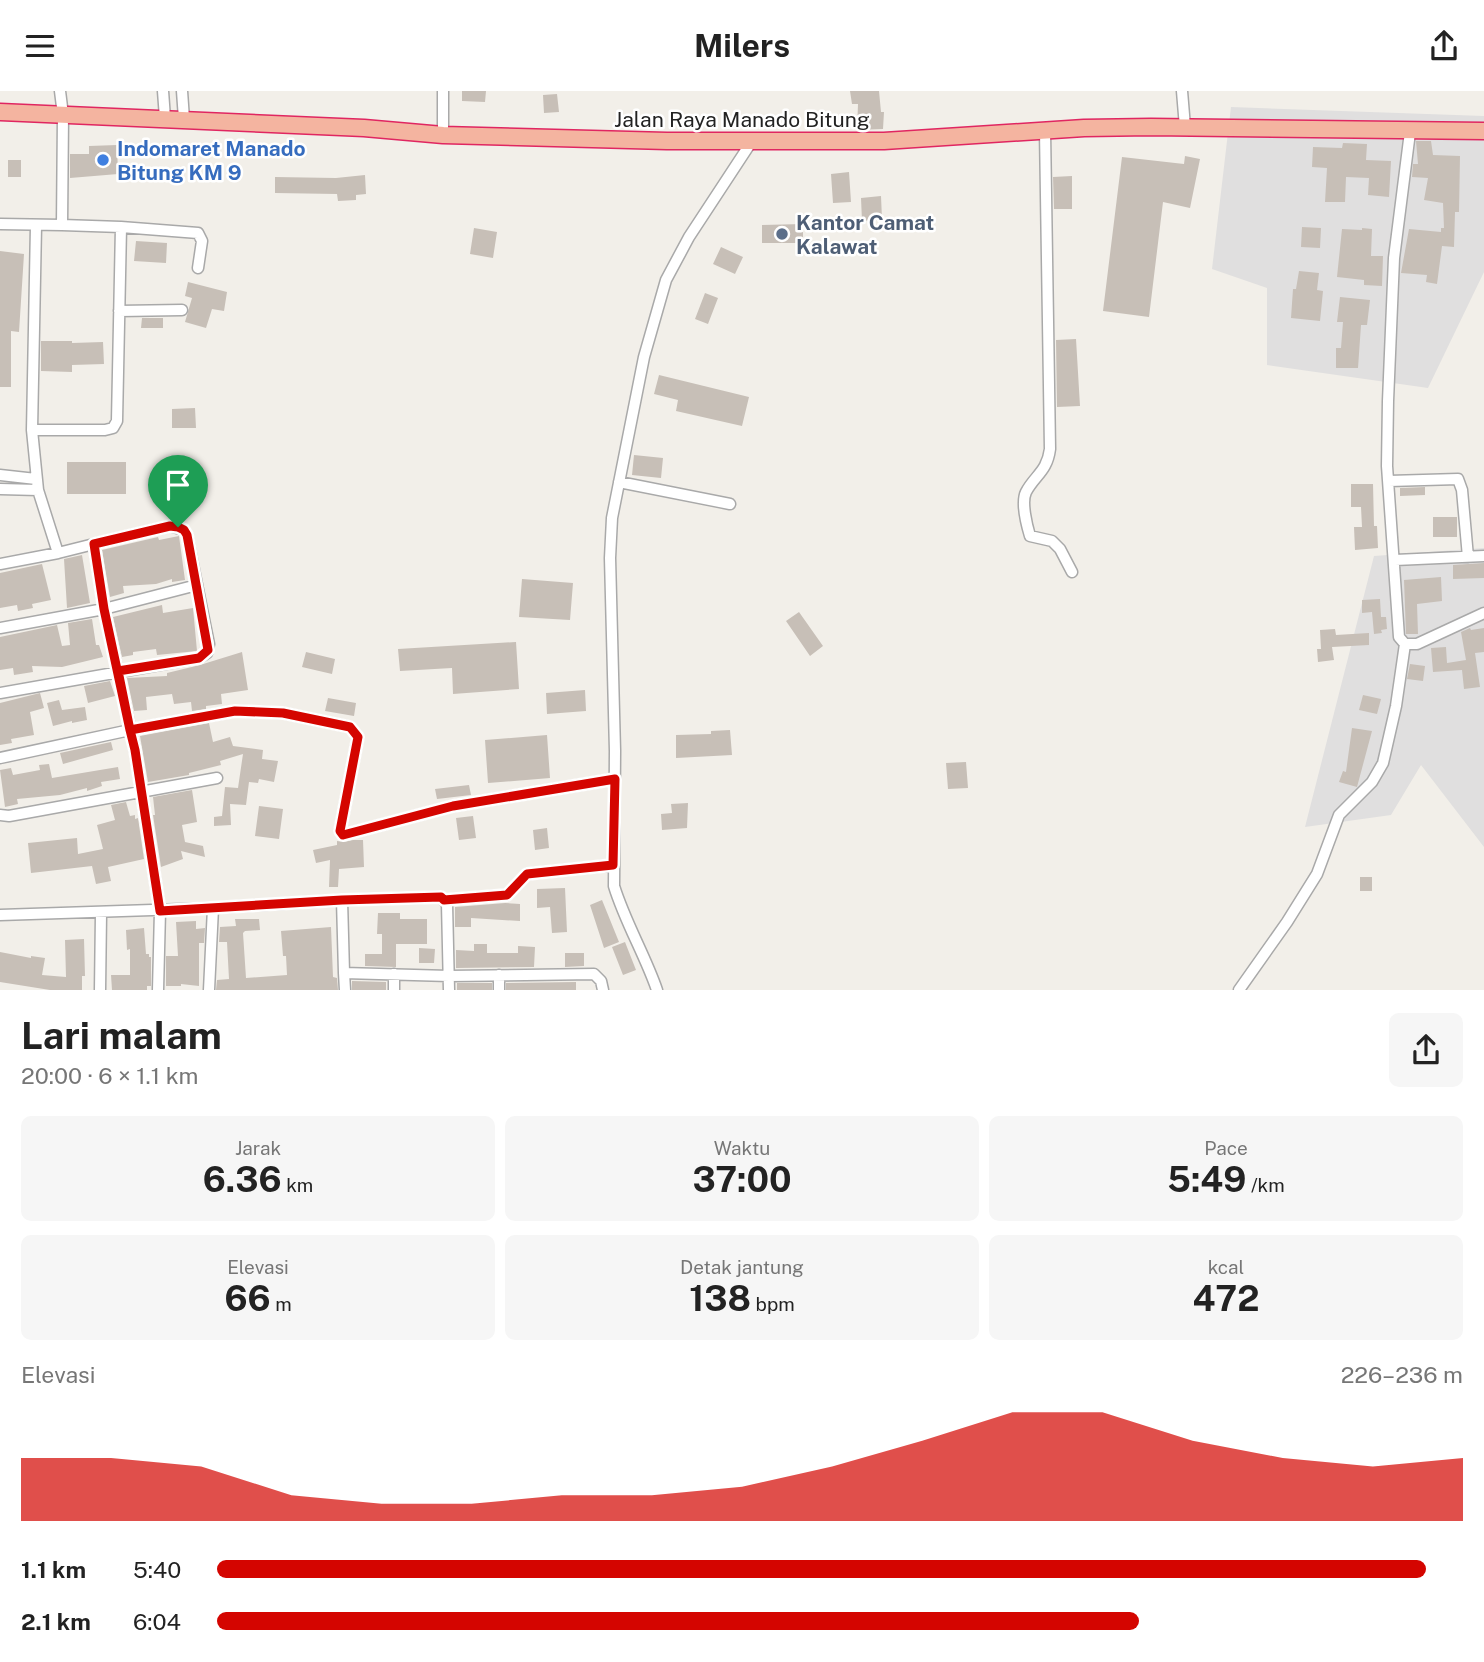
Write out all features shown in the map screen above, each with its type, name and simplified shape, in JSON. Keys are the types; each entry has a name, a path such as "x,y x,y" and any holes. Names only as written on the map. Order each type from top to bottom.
{"highway":[{"name":"Jalan Raya Manado Bitung","path":"0,112 364,128 443,135 517,135 609,140 884,141 1084,128 1484,131"}],"street":[{"path":"60,91 63,115 62,225"},
{"path":"163,91 165,118"},
{"path":"182,91 184,120"},
{"path":"443,91 443,135"},
{"path":"1182,91 1185,127"},
{"path":"1045,131 1050,449 1043,471 1024,497 1030,536 1052,541 1060,549 1072,572"},
{"path":"1239,990 1317,874 1339,815 1372,782 1383,763 1396,706 1405,644 1398,631 1388,481 1388,401 1394,258 1409,132"},
{"path":"657,990 647,960 620,907 614,886 615,696 610,558 612,518 644,357 666,280 689,237 751,141"},
{"path":"0,224 121,227 198,233 202,241 198,268"},
{"path":"36,226 32,430 37,484 58,553"},
{"path":"32,430 105,431 115,425 118,418 121,227"},
{"path":"119,311 182,310"},
{"path":"0,475 37,484"},
{"path":"1388,481 1458,479 1462,490 1468,557"},
{"path":"619,482 730,504"},
{"path":"0,489 37,484"},
{"path":"0,564 170,526 178,527 187,535 209,643 207,653 199,658 0,693"},
{"path":"94,544 104,609 142,792 160,911 158,990"},
{"path":"1395,560 1484,557"},
{"path":"0,628 104,609 197,585"},
{"path":"1405,644 1424,642 1449,627 1484,613"},
{"path":"0,758 235,711 283,713 350,727 358,737 340,831 343,835 453,806 615,779"},
{"path":"0,815 9,816 217,778"},
{"path":"444,900 507,895 527,874 613,865"},
{"path":"1,914 160,911 441,897 448,909 449,990"},
{"path":"342,900 345,990"},
{"path":"209,990 213,908"},
{"path":"100,990 101,913"},
{"path":"344,973 449,976 594,974 601,981 603,990"},
{"path":"394,974 394,990"},
{"path":"499,975 499,990"}],"shaded area":[{"path":"1231,107 1484,116 1484,272 1428,388 1267,365 1267,288 1212,269"},
{"path":"1484,548 1484,847 1421,765 1391,815 1305,827 1374,556"}],"building":[{"path":"462,91 486,91 485,102 462,101"},
{"path":"850,91 879,91 881,112 884,112 883,129 857,130 858,104 852,104"},
{"path":"557,94 559,112 544,113 543,95"},
{"path":"1416,141 1431,141 1433,155 1460,156 1459,212 1455,212 1454,247 1442,246 1437,284 1426,282 1427,275 1401,273 1409,229 1441,232 1441,228 1444,228 1443,203 1424,200 1428,178 1412,177 1413,164 1418,164"},
{"path":"1343,143 1367,144 1366,160 1391,161 1389,197 1368,195 1369,178 1346,177 1345,202 1325,202 1327,168 1312,167 1313,147 1342,148"},
{"name":"Indomaret Manado Bitung KM 9","path":"117,145 118,174 70,178 70,154 89,154 89,146"},
{"path":"1185,156 1200,159 1190,208 1163,202 1149,317 1103,311 1122,157 1184,164"},
{"path":"8,160 21,160 21,177 8,177"},
{"path":"849,172 851,202 833,203 831,174"},
{"path":"365,175 366,194 356,195 356,200 338,201 337,194 275,193 275,177 336,178"},
{"path":"1072,176 1072,209 1054,209 1053,177"},
{"path":"881,196 882,219 862,221 861,198"},
{"name":"Kantor Camat Kalawat","path":"803,224 803,243 762,243 762,225"},
{"path":"1302,227 1321,228 1320,248 1301,247"},
{"path":"474,228 497,232 493,258 470,254"},
{"path":"1342,229 1372,229 1371,256 1383,256 1382,286 1364,285 1364,280 1337,277"},
{"path":"136,241 167,243 166,263 134,261"},
{"path":"721,247 743,257 735,274 713,264"},
{"path":"0,251 24,254 19,332 11,331 11,387 0,387"},
{"path":"1299,271 1319,273 1317,290 1323,291 1320,321 1291,318 1293,289 1296,289"},
{"path":"188,282 227,292 224,311 212,309 206,328 185,322 192,298 185,296"},
{"path":"705,293 718,298 708,324 695,319"},
{"path":"1340,297 1370,300 1367,325 1361,325 1358,368 1336,368 1336,348 1341,348 1343,322 1337,322"},
{"path":"142,318 163,318 163,328 141,328"},
{"path":"1076,339 1080,406 1057,407 1056,340"},
{"path":"41,341 103,342 104,364 72,365 72,372 41,371"},
{"path":"659,375 749,397 742,426 676,411 678,400 654,394"},
{"path":"195,408 196,428 172,428 172,409"},
{"path":"634,455 663,458 661,478 632,475"},
{"path":"67,462 126,462 126,494 67,494"},
{"path":"1351,484 1373,484 1374,526 1377,526 1378,548 1355,550 1354,527 1362,527 1361,507 1351,507"},
{"path":"1425,487 1425,495 1400,496 1400,488"},
{"path":"1433,517 1457,517 1457,537 1433,537"},
{"path":"179,536 185,580 172,582 172,579 156,584 123,586 124,593 110,597 102,550 158,537 159,540"},
{"path":"82,555 90,603 67,608 64,559"},
{"path":"1484,563 1484,578 1453,579 1453,565"},
{"path":"42,564 51,600 32,604 33,608 18,611 17,605 0,608 0,573"},
{"path":"1441,577 1442,601 1417,604 1418,634 1406,634 1404,580"},
{"path":"522,579 573,583 570,620 519,617"},
{"path":"1380,599 1381,617 1386,617 1387,629 1374,634 1372,612 1362,613 1362,600"},
{"path":"162,605 163,613 193,608 197,651 157,655 156,649 133,652 133,655 122,657 113,617"},
{"path":"799,612 823,646 810,656 786,621"},
{"path":"92,619 96,645 99,645 103,657 62,667 32,666 33,672 14,675 13,668 0,670 0,637 57,625 62,646 70,645 68,623"},
{"path":"1470,628 1484,628 1484,652 1475,653 1480,687 1464,689 1462,670 1433,672 1431,648 1446,647 1447,663 1466,660 1461,632"},
{"path":"1335,629 1336,635 1369,633 1369,645 1332,647 1334,660 1318,662 1317,649 1321,649 1320,630"},
{"path":"516,642 519,689 453,694 452,668 400,671 398,649"},
{"path":"242,652 248,690 221,694 222,704 192,711 191,702 174,704 172,694 146,697 147,710 134,711 127,678 167,676 167,673"},
{"path":"306,652 335,659 332,674 302,667"},
{"path":"1410,664 1425,666 1423,681 1407,679"},
{"path":"110,681 115,696 88,703 84,686"},
{"path":"585,690 586,711 547,714 546,693"},
{"path":"40,693 44,708 30,712 34,735 11,739 12,743 0,745 0,703"},
{"path":"1363,695 1381,699 1377,714 1359,710"},
{"path":"328,698 356,703 354,716 325,711"},
{"path":"59,700 62,710 85,707 87,720 53,726 47,703"},
{"path":"209,723 213,742 230,737 233,746 263,750 262,759 278,761 274,782 259,779 258,783 249,782 246,805 230,804 231,825 214,826 214,817 222,816 225,787 238,788 243,754 220,761 221,765 189,775 148,782 140,736"},
{"path":"1352,728 1372,731 1357,787 1339,782 1343,771 1346,772"},
{"path":"730,730 732,755 676,758 676,735 711,734 711,731"},
{"path":"547,735 550,778 488,783 485,740"},
{"path":"111,742 113,750 63,764 60,753"},
{"path":"966,762 968,788 948,789 946,763"},
{"path":"49,764 52,778 118,767 120,779 101,782 102,786 87,791 87,788 60,795 17,799 18,804 5,807 0,770 11,768 13,775 40,770 39,765"},
{"path":"469,785 471,795 437,799 435,789"},
{"path":"192,790 197,822 182,825 185,842 203,846 205,857 181,851 183,859 161,867 153,797"},
{"path":"126,802 130,816 135,815 135,819 138,818 144,859 108,867 111,881 96,884 92,866 31,873 28,843 77,838 78,854 103,849 97,825 115,820 111,805"},
{"path":"688,803 687,828 662,830 661,814 672,813 671,804"},
{"path":"259,806 283,809 279,839 255,836"},
{"path":"473,816 476,838 459,840 456,818"},
{"path":"547,828 549,848 535,850 533,830"},
{"path":"363,840 364,867 339,869 338,887 329,887 330,860 316,863 313,850 337,845 337,841"},
{"path":"1360,877 1372,877 1372,891 1360,891"},
{"path":"565,888 567,932 552,933 550,907 537,908 537,889"},
{"path":"602,900 619,942 604,948 590,905"},
{"path":"520,904 520,921 471,918 471,927 455,927 455,907"},
{"path":"378,913 400,913 400,919 427,919 427,944 396,944 396,967 365,966 365,954 382,954 382,934 377,934"},
{"path":"235,919 259,919 260,930 243,933 246,978 287,975 281,931 331,927 333,977 337,978 338,990 216,990 217,980 229,979 227,942 219,942 220,927 236,926"},
{"path":"196,921 196,929 205,928 204,943 199,943 199,986 166,986 166,956 178,956 176,922"},
{"path":"144,928 146,954 151,957 151,986 147,986 147,990 112,990 111,975 130,975 130,949 127,950 126,930"},
{"path":"84,939 85,976 82,976 82,990 50,990 0,982 0,952 45,958 42,975 66,977 65,940"},
{"path":"625,942 636,970 623,975 612,947"},
{"path":"474,944 487,944 487,953 518,953 518,946 535,947 534,967 456,968 456,950 474,951"},
{"path":"419,948 435,949 434,963 419,963"},
{"path":"565,953 584,953 584,966 565,967"},
{"path":"352,981 386,982 386,990 352,990"},
{"path":"576,982 576,990 506,990 506,983"},
{"path":"457,983 492,983 492,990 457,990"}],"place":[{"name":"Indomaret Manado Bitung KM 9","path":"103,160"},
{"name":"Kantor Camat Kalawat","path":"782,234"}],"route":[{"path":"178,527 170,526 94,544 104,609 130,730 135,750 160,911 405,897 441,897 444,900 507,895 527,874 613,865 615,779 453,806 343,835 340,831 358,737 350,727 283,713 235,711 130,730 118,671 199,658 208,650 209,643 187,535 178,527"}]}
